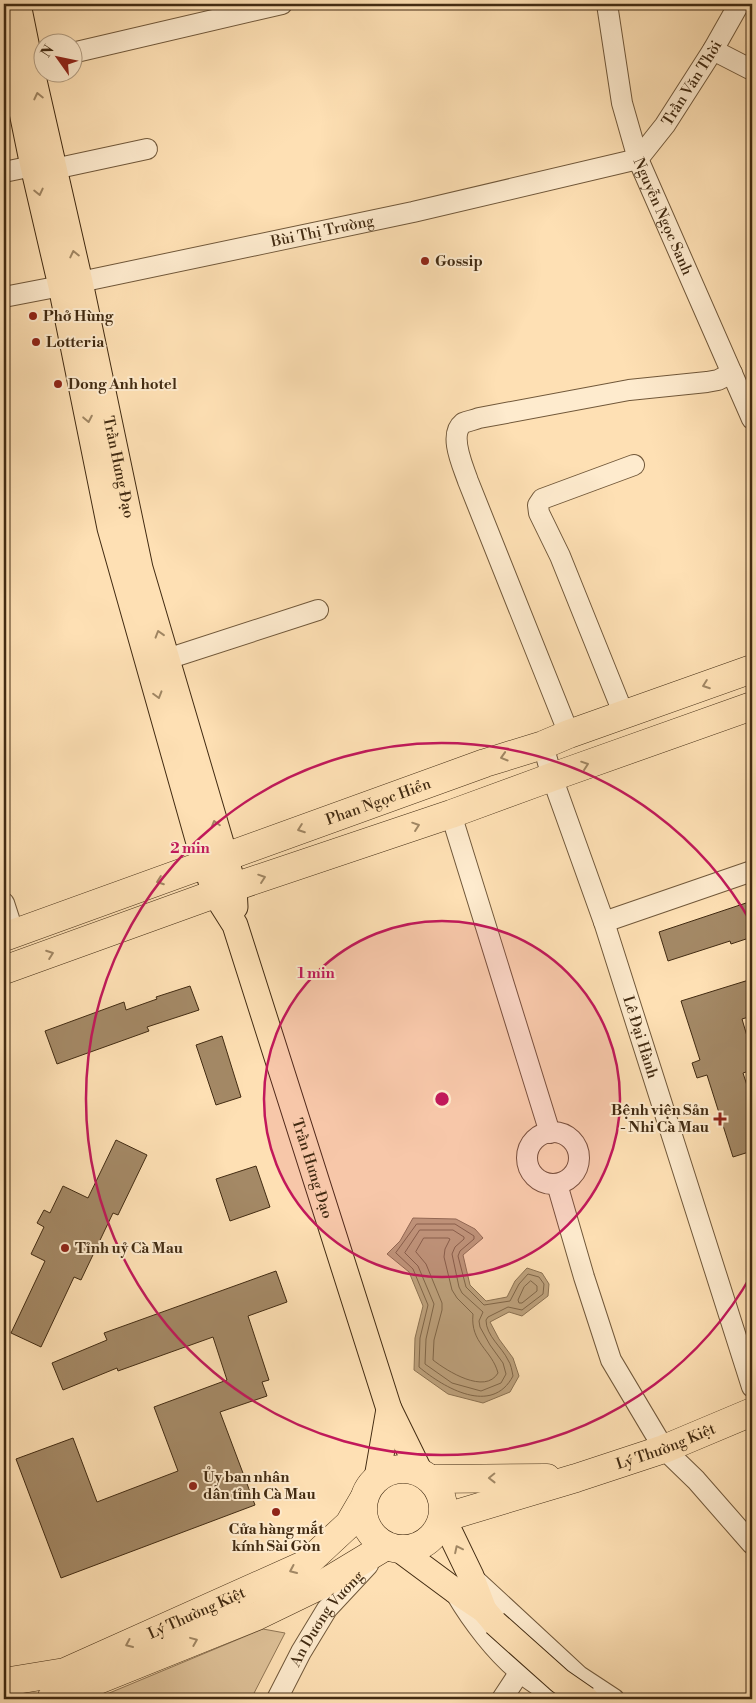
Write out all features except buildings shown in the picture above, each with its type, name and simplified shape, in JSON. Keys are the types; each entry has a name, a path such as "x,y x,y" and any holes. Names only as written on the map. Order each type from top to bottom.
{"highway":[{"name":"Phan Ngọc Hiển","path":"9,936 215,860 485,763 543,745 752,669"},
{"path":"4,970 225,891 451,814 752,706"},
{"name":"Lý Thường Kiệt","path":"443,1518 664,1449 752,1412"},
{"path":"409,1468 426,1476 440,1491 444,1504 443,1518 437,1531 421,1546 411,1549 393,1548 375,1538 366,1527 362,1514 370,1489 386,1472 397,1469 409,1468"},
{"name":"Lý Thường Kiệt","path":"426,1476 576,1478"},
{"name":"Lý Thường Kiệt","path":"4,1682 65,1672 306,1564 349,1524 370,1489"},
{"name":"Lý Thường Kiệt","path":"51,1699 257,1616 393,1548"}],"main road":[{"name":"Trần Hưng Đạo","path":"18,4 22,65 71,284 110,528 167,660 215,860"},
{"name":"Trần Hưng Đạo","path":"4,24 22,65"},
{"name":"Trần Hưng Đạo","path":"137,592 235,925 389,1410 426,1476"},
{"name":"Trần Hưng Đạo","path":"370,1489 389,1410"},
{"path":"443,1518 462,1583 489,1616 560,1681 586,1699"},
{"path":"393,1548 462,1583"}],"street":[{"path":"82,51 282,4"},
{"name":"Nguyễn Ngọc Sanh","path":"606,4 622,103 638,159 752,419"},
{"name":"Trần Văn Thời","path":"638,159 666,124 713,50 737,5"},
{"path":"713,50 752,70"},
{"path":"4,172 147,149"},
{"name":"Bùi Thị Trường","path":"4,296 71,284 413,212 638,159"},
{"path":"569,734 468,481 457,445 458,431 465,422 479,418 629,390 707,382 718,380 732,373"},
{"path":"624,715 560,556 539,513 538,504 542,499 634,465"},
{"path":"167,660 318,610"},
{"name":"Lê Đại Hành","path":"543,745 552,777 604,922 752,1387"},
{"path":"451,814 550,1133"},
{"path":"604,922 752,871"},
{"path":"4,903 9,936"},
{"path":"550,1133 559,1133 567,1136 574,1143 578,1151 579,1160 576,1171 570,1178 557,1184 548,1184 539,1180 533,1174 527,1158 529,1149 534,1141 550,1133"},
{"path":"557,1184 611,1360 664,1449 696,1480 752,1544"},
{"name":"An Dương Vương","path":"277,1699 301,1652 327,1609 354,1578 393,1548"},
{"path":"462,1583 539,1639 578,1676 614,1699"},
{"path":"462,1583 470,1614 485,1634 520,1672 559,1699"},
{"path":"502,1699 539,1639"}],"shaded area":[{"path":"263,1629 285,1633 251,1699 95,1699"}],"water":[{"path":"413,1218 456,1219 475,1229 483,1238 463,1255 470,1285 486,1301 507,1297 515,1281 527,1268 542,1273 549,1284 548,1296 522,1316 509,1312 490,1322 499,1339 513,1358 519,1376 510,1392 483,1403 448,1394 414,1370 415,1338 423,1306 409,1272 387,1254 400,1241"}],"place":[{"name":"Gossip","path":"425,261"},
{"name":"Phở Hùng","path":"33,316"},
{"name":"Lotteria","path":"36,342"},
{"name":"Dong Anh hotel","path":"58,384"},
{"name":"Bệnh viện Sản - Nhi Cà Mau","path":"720,1119"},
{"name":"Tỉnh uỷ Cà Mau","path":"65,1248"},
{"name":"Ủy ban nhân dân tỉnh Cà Mau","path":"193,1486"},
{"name":"Cửa hàng mắt kính Sài Gòn","path":"276,1512"}]}
